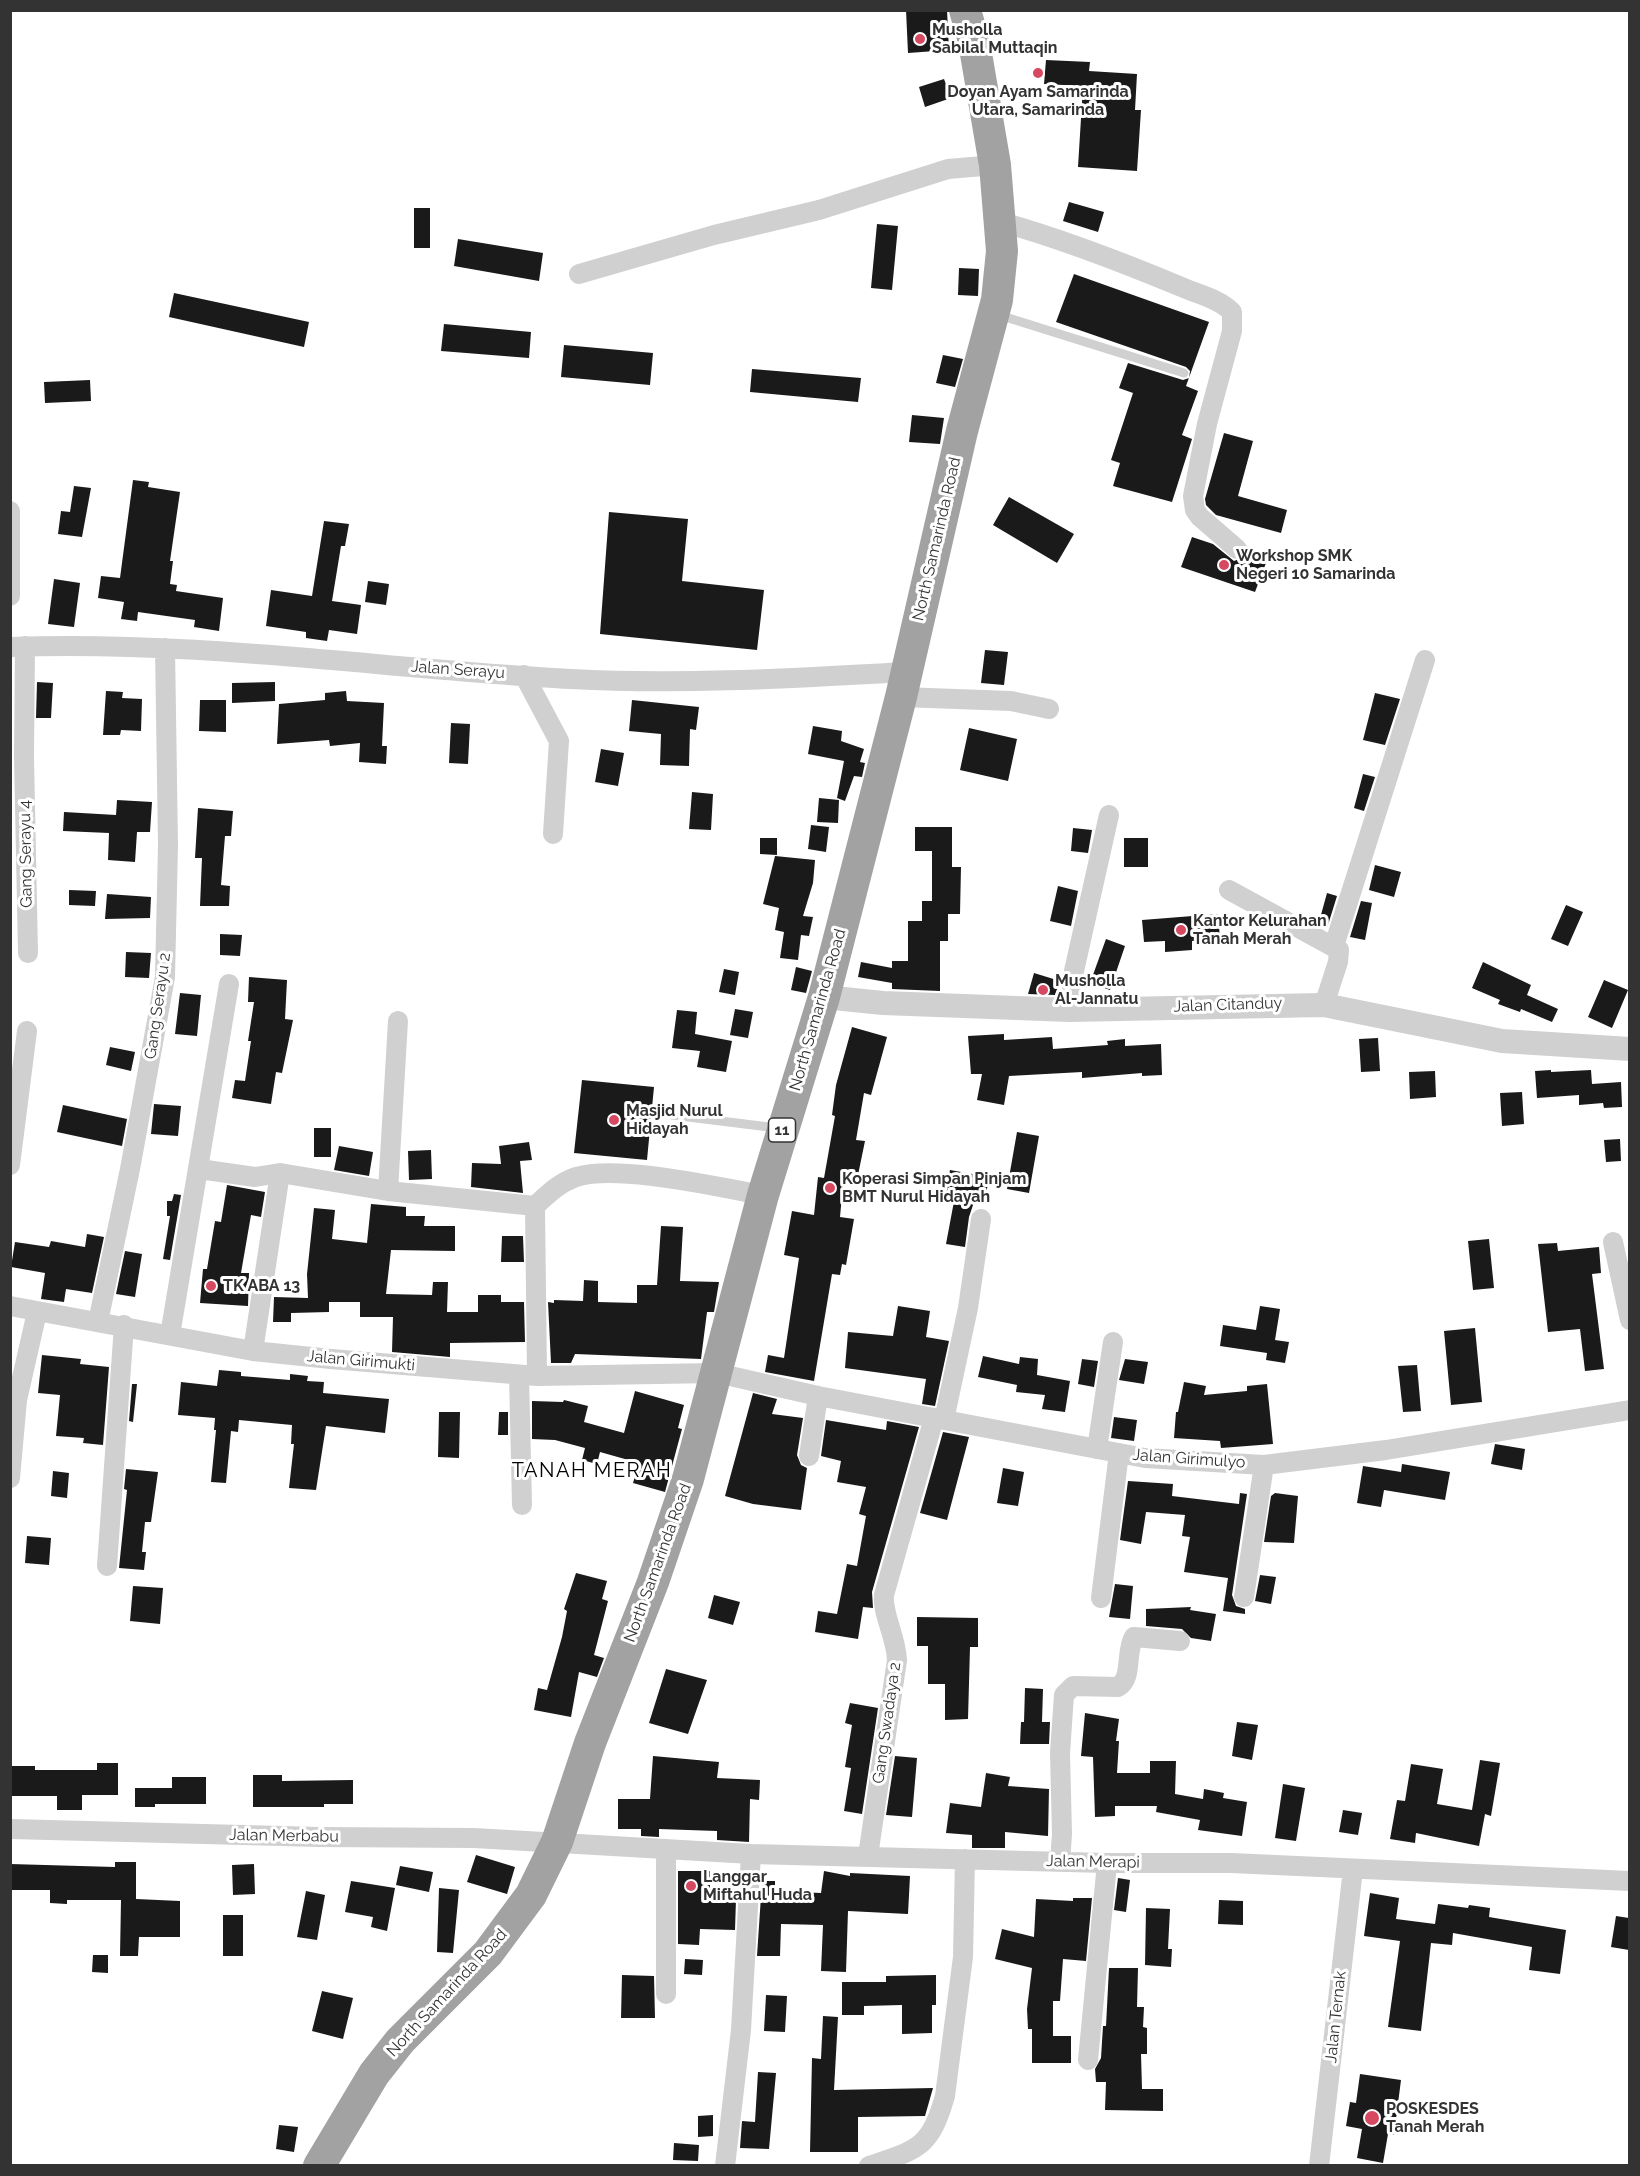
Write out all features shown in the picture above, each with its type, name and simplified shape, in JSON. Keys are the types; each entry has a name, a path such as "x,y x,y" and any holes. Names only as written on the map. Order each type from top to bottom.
{"highway":[{"name":"North Samarinda Road","path":"319,2166 374,2074 387,2057 488,1953 531,1895 557,1842 684,1490 763,1195 824,997 904,685 962,431 994,313 1001,273 1001,222 995,165 974,42 965,10"}],"street":[{"path":"579,274 714,235 819,210 948,169 995,165"},
{"path":"1001,222 1045,234 1156,276 1224,303 1232,312 1232,331 1207,424 1193,496 1195,510 1200,517 1237,549"},
{"path":"10,512 10,596"},
{"name":"Jalan Serayu","path":"18,647 165,648 573,679 752,680 904,685 1011,700 1049,709"},
{"name":"Gang Serayu 4","path":"18,647 28,953"},
{"name":"Gang Serayu 2","path":"98,1322 130,1169 165,977 168,846 165,648"},
{"path":"1334,946 1425,660"},
{"path":"524,675 559,741 553,834"},
{"path":"1070,1010 1074,971 1109,815"},
{"path":"1229,890 1334,946 1340,956 1324,1005"},
{"path":"170,1335 229,984"},
{"name":"Jalan Citanduy","path":"824,997 883,1003 1070,1010 1324,1005 1502,1041 1629,1049"},
{"path":"388,1191 398,1021"},
{"path":"10,1165 27,1031"},
{"path":"199,1168 255,1177 271,1172 280,1173 388,1191 536,1206"},
{"path":"254,1351 280,1173"},
{"path":"522,1505 536,1206 560,1184 587,1174 668,1179 763,1195"},
{"name":"Gang Swadaya 2","path":"868,1856 897,1660 896,1639 885,1611 884,1596 939,1419 968,1308 981,1219"},
{"path":"1613,1242 1629,1320"},
{"name":"Jalan Girimukti","path":"10,1306 124,1325 254,1351 528,1376 717,1373"},
{"path":"10,1478 17,1400 37,1312"},
{"path":"106,1566 124,1325"},
{"path":"1097,1449 1113,1342"},
{"name":"Jalan Girimulyo","path":"717,1373 939,1419 1146,1458 1264,1464 1386,1450 1629,1410"},
{"path":"809,1456 818,1395"},
{"path":"1101,1598 1119,1453"},
{"path":"1244,1597 1264,1464"},
{"path":"1060,1862 1062,1834 1060,1753 1064,1695 1073,1686 1118,1687 1124,1684 1127,1679 1128,1654 1134,1637 1180,1641"},
{"name":"Jalan Merbabu","path":"10,1828 557,1842"},
{"name":"Jalan Merapi","path":"557,1842 751,1854 1107,1863 1231,1863 1629,1881"},
{"path":"666,1849 666,1994"},
{"path":"725,2166 741,2030 751,1854"},
{"path":"869,2166 919,2146 934,2130 940,2112 945,2096 962,1969 965,1859"},
{"path":"1088,2060 1107,1863"},
{"name":"Jalan Ternak","path":"1319,2166 1353,1869"}],"lane":[{"path":"994,313 1184,373"},
{"path":"672,1115 783,1129"}],"building":[{"path":"906,10 947,10 949,50 908,53"},
{"path":"1046,60 1090,62 1089,71 1137,74 1135,110 1141,110 1137,171 1078,167 1083,86 1044,84"},
{"path":"944,79 951,98 925,107 919,87"},
{"path":"1069,202 1104,212 1098,232 1063,221"},
{"path":"414,208 430,208 430,248 414,248"},
{"path":"877,224 898,226 892,290 871,288"},
{"path":"458,239 543,253 539,281 454,266"},
{"path":"959,268 979,269 978,296 958,295"},
{"path":"1074,274 1209,322 1189,377 1190,371 1186,367 1056,322"},
{"path":"174,293 309,322 304,347 169,317"},
{"path":"444,324 531,332 529,358 441,351"},
{"path":"564,345 653,353 650,385 561,377"},
{"path":"943,355 963,359 955,387 936,383"},
{"path":"1128,363 1183,380 1189,378 1186,386 1198,391 1182,435 1192,439 1172,502 1113,486 1120,463 1111,460 1133,393 1119,388"},
{"path":"752,369 861,378 858,402 750,392"},
{"path":"90,380 91,401 45,403 44,382"},
{"path":"912,415 944,418 940,444 909,442"},
{"path":"1224,433 1253,441 1238,496 1287,510 1281,533 1216,515 1206,505 1205,499"},
{"path":"133,480 149,482 148,487 180,492 170,561 173,561 170,584 177,585 176,591 223,598 219,631 194,627 195,620 138,612 137,621 121,619 124,602 98,598 101,576 120,578"},
{"path":"74,486 91,488 82,537 58,534 61,511 70,512"},
{"path":"1009,497 1074,534 1057,563 993,525"},
{"path":"609,512 688,519 682,581 764,590 757,650 600,634"},
{"path":"324,521 349,524 345,546 341,546 332,601 361,605 357,634 329,630 327,641 306,638 306,632 266,626 271,590 312,596"},
{"name":"Workshop SMK Negeri 10 Samarinda","path":"1192,537 1213,544 1234,561 1247,556 1266,563 1255,592 1181,567"},
{"path":"54,579 80,583 74,627 48,624"},
{"path":"368,581 389,584 386,605 365,602"},
{"path":"985,650 1008,652 1004,685 981,683"},
{"path":"37,682 53,683 51,718 36,718"},
{"path":"275,682 275,701 232,703 232,683"},
{"path":"106,691 123,692 122,698 142,699 141,731 121,730 120,735 103,735"},
{"path":"346,691 347,701 384,703 382,746 387,746 386,764 359,762 360,743 330,746 329,740 277,744 279,704 325,700 325,693"},
{"path":"1375,693 1400,699 1385,745 1363,740"},
{"path":"200,700 226,700 226,732 199,731"},
{"path":"632,700 699,707 696,730 690,729 689,766 660,765 661,734 629,731"},
{"path":"451,723 470,724 468,764 449,763"},
{"path":"813,726 842,731 841,741 864,749 860,762 865,763 862,777 854,776 845,801 837,798 844,761 808,754"},
{"path":"969,728 1017,739 1008,781 960,770"},
{"path":"601,749 624,753 618,786 595,782"},
{"path":"1363,774 1375,777 1364,811 1354,808"},
{"path":"692,792 713,794 711,830 689,829"},
{"path":"819,798 839,800 838,823 817,822"},
{"path":"117,800 152,802 150,832 137,832 135,862 108,860 109,833 63,831 64,812 116,815"},
{"path":"198,808 233,811 231,836 225,836 221,885 230,886 229,906 200,906 202,858 195,858"},
{"path":"811,825 829,827 826,852 808,849"},
{"path":"915,827 952,827 952,867 961,867 960,914 948,914 948,941 940,941 940,991 892,989 892,983 858,977 861,962 892,968 892,961 908,961 908,921 922,921 922,901 932,901 932,851 915,851"},
{"path":"1073,828 1092,830 1088,853 1071,851"},
{"path":"760,838 777,838 777,855 760,854"},
{"path":"1124,838 1148,838 1148,867 1124,867"},
{"path":"775,856 815,860 813,883 803,916 813,917 809,936 801,935 798,960 780,958 784,932 775,930 779,908 763,904"},
{"path":"1375,865 1401,872 1394,897 1369,890"},
{"path":"1058,886 1078,891 1071,926 1050,921"},
{"path":"69,890 96,891 95,906 69,905"},
{"path":"1327,893 1337,896 1328,925 1319,922"},
{"path":"107,894 151,897 150,918 105,919"},
{"path":"1361,901 1372,903 1365,940 1350,937"},
{"path":"1566,905 1583,912 1568,946 1551,939"},
{"name":"Kantor Kelurahan Tanah Merah","path":"1218,914 1220,939 1192,941 1192,950 1165,952 1165,941 1144,942 1142,920"},
{"path":"220,934 242,935 240,956 220,955"},
{"path":"1106,939 1125,946 1110,990 1090,983"},
{"path":"126,952 151,953 149,978 125,977"},
{"path":"1483,962 1531,985 1527,995 1558,1009 1552,1022 1521,1009 1520,1012 1498,1004 1500,1000 1472,988"},
{"path":"796,967 812,971 806,993 791,990"},
{"path":"724,969 739,972 735,995 719,992"},
{"name":"Musholla Al-Jannatu","path":"1034,973 1060,981 1055,995 1028,994"},
{"path":"249,977 287,980 285,1019 293,1020 282,1073 276,1072 271,1104 232,1098 235,1080 245,1081 251,1041 248,1041 254,1002 248,1002"},
{"path":"1604,980 1628,990 1612,1028 1588,1017"},
{"path":"180,993 201,995 197,1036 175,1034"},
{"path":"735,1009 753,1012 748,1038 730,1035"},
{"path":"677,1010 697,1012 695,1034 732,1041 726,1072 697,1067 700,1051 672,1048"},
{"path":"852,1027 887,1037 871,1095 864,1093 856,1140 865,1141 858,1175 844,1173 840,1217 854,1219 846,1265 842,1264 840,1275 832,1274 814,1381 765,1372 768,1355 784,1358 799,1258 784,1255 792,1211 814,1215 818,1177 824,1178 835,1116 832,1115 836,1085"},
{"path":"1004,1034 1004,1040 1052,1037 1053,1049 1108,1045 1107,1041 1125,1039 1125,1046 1161,1044 1162,1075 1142,1076 1142,1073 1082,1078 1082,1072 1009,1076 1004,1105 977,1100 982,1074 971,1074 968,1036"},
{"path":"1378,1038 1380,1071 1361,1072 1359,1039"},
{"path":"110,1047 135,1052 131,1071 106,1065"},
{"path":"1551,1070 1551,1072 1591,1070 1592,1084 1621,1082 1622,1107 1604,1108 1603,1103 1579,1105 1579,1095 1537,1098 1535,1071"},
{"path":"1435,1071 1436,1097 1410,1099 1409,1072"},
{"name":"Masjid Nurul Hidayah","path":"582,1080 654,1087 647,1160 574,1153"},
{"path":"1522,1092 1524,1124 1502,1126 1500,1093"},
{"path":"154,1104 181,1106 178,1136 151,1134"},
{"path":"63,1105 127,1119 122,1146 57,1132"},
{"path":"314,1128 331,1128 331,1157 314,1157"},
{"path":"1017,1132 1039,1136 1029,1193 1007,1189"},
{"path":"1620,1139 1621,1161 1606,1162 1604,1140"},
{"path":"529,1142 532,1160 520,1161 523,1193 471,1187 472,1163 501,1164 499,1146"},
{"path":"339,1146 373,1152 369,1176 334,1170"},
{"path":"431,1150 432,1179 409,1180 408,1151"},
{"path":"950,1170 989,1177 985,1201 975,1199 969,1217 965,1247 946,1244 955,1196 945,1194"},
{"path":"227,1185 265,1192 261,1217 251,1215 241,1273 249,1273 248,1306 200,1303 203,1269 207,1269 215,1221 221,1222"},
{"path":"174,1194 181,1195 170,1260 163,1259 170,1216 167,1216 167,1201 172,1201"},
{"path":"371,1204 406,1207 406,1216 425,1216 424,1226 455,1226 455,1251 391,1250 386,1294 432,1295 433,1282 448,1282 447,1312 478,1312 478,1295 501,1295 501,1302 524,1302 525,1342 450,1343 450,1357 392,1352 393,1317 360,1317 360,1302 329,1302 329,1312 291,1313 291,1322 273,1322 274,1297 308,1298 307,1274 314,1208 335,1210 332,1239 367,1243"},
{"path":"661,1226 683,1227 680,1281 719,1282 714,1312 707,1312 701,1359 575,1354 571,1363 551,1363 548,1302 554,1303 554,1300 583,1301 584,1280 598,1281 598,1302 637,1303 637,1285 657,1285"},
{"path":"87,1234 104,1237 92,1293 66,1289 64,1302 41,1299 45,1273 11,1267 15,1242 49,1247 51,1241 85,1247"},
{"path":"502,1236 523,1236 524,1262 501,1262"},
{"path":"1489,1239 1494,1288 1473,1290 1468,1241"},
{"path":"1557,1243 1558,1251 1599,1247 1601,1273 1592,1274 1604,1369 1585,1371 1580,1329 1548,1332 1538,1244"},
{"path":"125,1251 142,1254 135,1297 116,1294"},
{"path":"898,1306 930,1311 926,1337 949,1341 935,1406 922,1404 926,1379 845,1368 848,1332 893,1336"},
{"path":"1260,1306 1280,1309 1275,1340 1289,1342 1285,1363 1266,1360 1267,1353 1220,1346 1223,1325 1256,1330"},
{"path":"1475,1328 1482,1402 1451,1405 1444,1331"},
{"path":"42,1355 81,1359 80,1364 109,1367 103,1445 83,1443 84,1438 56,1436 60,1395 38,1393"},
{"path":"983,1356 1019,1364 1020,1357 1038,1359 1037,1375 1070,1381 1065,1412 1042,1409 1045,1395 1016,1392 1017,1385 978,1377"},
{"path":"1082,1359 1098,1361 1094,1387 1078,1384"},
{"path":"1125,1359 1148,1362 1144,1384 1119,1380"},
{"path":"1417,1365 1421,1411 1403,1412 1398,1366"},
{"path":"219,1370 241,1372 241,1376 290,1380 290,1374 308,1376 307,1381 324,1382 323,1393 389,1399 385,1433 326,1426 316,1490 289,1488 294,1444 291,1444 292,1425 239,1420 238,1432 231,1431 226,1483 211,1482 215,1418 178,1415 181,1382 217,1386"},
{"path":"1184,1382 1206,1386 1204,1395 1247,1391 1247,1386 1267,1384 1273,1444 1221,1448 1220,1441 1174,1438 1176,1412 1178,1412"},
{"path":"132,1384 137,1384 133,1422 129,1421"},
{"path":"635,1391 684,1405 678,1428 682,1429 665,1492 633,1483 639,1463 600,1452 597,1464 582,1460 585,1448 555,1440 532,1439 532,1401 563,1402 564,1400 588,1406 584,1422 624,1433"},
{"path":"753,1393 777,1399 772,1414 803,1418 797,1455 801,1465 807,1468 801,1510 753,1504 725,1496"},
{"path":"439,1412 460,1412 459,1458 438,1457"},
{"path":"499,1412 508,1412 508,1435 498,1435"},
{"path":"1114,1417 1137,1420 1134,1441 1111,1438"},
{"path":"826,1420 886,1430 887,1421 919,1427 872,1592 873,1608 863,1607 858,1639 815,1632 818,1611 837,1614 847,1564 857,1566 866,1516 859,1514 866,1487 837,1482 841,1461 821,1456"},
{"path":"943,1432 969,1437 947,1520 920,1513"},
{"path":"1495,1444 1525,1449 1522,1470 1491,1464"},
{"path":"1402,1464 1450,1472 1445,1500 1384,1490 1381,1507 1357,1503 1363,1466 1401,1472"},
{"path":"1003,1468 1024,1472 1018,1506 997,1503"},
{"path":"126,1469 158,1472 151,1522 145,1522 142,1552 146,1552 144,1570 119,1568 127,1490 124,1489"},
{"path":"53,1471 69,1473 67,1498 51,1496"},
{"path":"1128,1481 1173,1484 1172,1496 1239,1504 1240,1493 1247,1494 1232,1595 1236,1606 1245,1609 1245,1614 1223,1611 1228,1578 1184,1572 1190,1537 1182,1536 1185,1515 1146,1512 1141,1544 1120,1540"},
{"path":"1275,1493 1298,1496 1294,1543 1264,1542 1271,1496"},
{"path":"27,1536 51,1538 49,1565 25,1563"},
{"path":"576,1573 607,1581 602,1599 608,1601 594,1655 604,1658 597,1677 579,1672 571,1717 534,1710 538,1688 547,1690 562,1637 567,1611 564,1609"},
{"path":"1260,1575 1276,1577 1271,1604 1255,1601"},
{"path":"1115,1584 1133,1586 1130,1619 1109,1617"},
{"path":"133,1586 163,1588 160,1624 130,1621"},
{"path":"714,1595 740,1602 733,1625 708,1618"},
{"path":"1191,1607 1190,1610 1216,1614 1211,1641 1191,1638 1182,1629 1146,1626 1146,1609"},
{"path":"917,1617 978,1618 978,1647 970,1647 968,1719 945,1720 945,1684 928,1684 928,1646 917,1646"},
{"path":"666,1669 707,1680 688,1734 649,1723"},
{"path":"1025,1688 1043,1689 1042,1722 1050,1722 1049,1744 1020,1744 1021,1722 1024,1722"},
{"path":"850,1703 878,1708 862,1814 844,1811 851,1768 845,1767 852,1725 845,1723"},
{"path":"1085,1713 1119,1719 1116,1741 1119,1741 1117,1773 1150,1773 1150,1761 1176,1761 1175,1794 1203,1799 1204,1789 1224,1793 1223,1798 1247,1802 1242,1836 1198,1830 1200,1820 1156,1812 1157,1806 1115,1806 1115,1816 1095,1817 1093,1757 1081,1756"},
{"path":"1237,1722 1258,1725 1252,1760 1232,1756"},
{"path":"653,1756 719,1762 717,1778 760,1780 759,1800 750,1799 749,1842 717,1840 717,1831 659,1829 659,1837 641,1836 641,1829 618,1829 618,1799 650,1799"},
{"path":"895,1756 917,1758 912,1817 886,1815"},
{"path":"1480,1760 1500,1763 1491,1816 1485,1814 1479,1846 1416,1833 1415,1843 1390,1839 1397,1800 1405,1801 1411,1764 1443,1769 1437,1804 1472,1810"},
{"path":"97,1763 118,1763 118,1795 82,1795 82,1810 57,1810 57,1796 10,1796 10,1766 35,1766 35,1770 97,1770"},
{"path":"986,1773 1010,1777 1008,1786 1049,1789 1048,1836 1005,1832 1005,1848 972,1848 972,1835 946,1833 950,1803 981,1807"},
{"path":"253,1775 282,1775 282,1781 353,1780 353,1804 324,1804 324,1807 253,1807"},
{"path":"172,1777 206,1777 206,1804 155,1804 155,1807 135,1807 135,1788 172,1788"},
{"path":"1283,1784 1305,1788 1296,1841 1275,1838"},
{"path":"1343,1810 1362,1813 1358,1835 1339,1832"},
{"path":"476,1855 515,1867 507,1894 467,1882"},
{"path":"115,1862 136,1862 136,1899 180,1901 180,1937 139,1937 138,1956 120,1956 121,1900 67,1900 67,1904 50,1903 50,1890 10,1890 10,1864 115,1867"},
{"path":"254,1864 255,1894 233,1895 232,1865"},
{"path":"400,1866 433,1872 429,1892 396,1885"},
{"path":"678,1871 710,1871 710,1898 736,1899 735,1930 700,1929 699,1945 678,1944"},
{"path":"824,1871 850,1876 850,1873 910,1876 908,1914 848,1911 846,1972 821,1971 823,1925 781,1924 780,1956 757,1956 762,1881 775,1881 775,1891 821,1893"},
{"path":"1118,1878 1130,1880 1126,1912 1114,1910"},
{"path":"351,1881 395,1888 387,1931 371,1927 373,1917 345,1912"},
{"path":"439,1888 459,1890 453,1953 437,1952"},
{"path":"306,1891 325,1895 317,1940 297,1937"},
{"path":"1370,1893 1399,1898 1396,1919 1435,1924 1438,1904 1468,1908 1469,1905 1490,1908 1489,1917 1566,1930 1560,1974 1529,1970 1532,1947 1453,1933 1452,1945 1431,1943 1421,2031 1388,2027 1400,1941 1364,1936"},
{"path":"1073,1898 1092,1898 1086,1961 1063,1959 1060,2001 1053,2001 1053,2036 1071,2036 1071,2063 1032,2063 1032,2029 1028,2029 1027,2009 1032,1968 995,1959 1002,1929 1034,1937 1036,1899 1073,1901"},
{"path":"1219,1900 1243,1901 1243,1925 1218,1924"},
{"path":"1146,1908 1170,1909 1168,1949 1172,1949 1171,1967 1145,1965"},
{"path":"223,1915 243,1915 243,1956 223,1956"},
{"path":"1616,1916 1629,1918 1629,1950 1611,1947"},
{"path":"93,1955 108,1955 108,1973 92,1972"},
{"path":"685,1959 703,1960 702,1975 684,1974"},
{"path":"1109,1968 1138,1968 1137,2007 1144,2007 1143,2027 1147,2028 1147,2054 1141,2054 1142,2089 1163,2089 1163,2111 1105,2110 1106,2082 1096,2082 1095,2069 1101,2058 1103,2026 1106,2026"},
{"path":"622,1975 654,1976 655,2018 621,2018"},
{"path":"936,1975 936,2005 932,2005 932,2033 902,2034 902,2005 864,2006 864,2015 842,2015 842,1982 886,1982 886,1976"},
{"path":"322,1991 353,1998 343,2039 312,2031"},
{"path":"766,1995 787,1996 785,2032 764,2031"},
{"path":"823,2016 838,2017 834,2090 933,2088 925,2116 858,2117 858,2152 810,2152 812,2058 821,2059"},
{"path":"758,2072 776,2073 769,2149 740,2148 742,2121 755,2122"},
{"path":"1360,2074 1401,2080 1394,2135 1388,2134 1383,2163 1357,2158 1362,2129 1346,2126 1350,2102 1356,2103"},
{"path":"713,2115 713,2136 698,2137 698,2116"},
{"path":"279,2125 298,2127 294,2152 276,2149"},
{"path":"674,2143 699,2145 698,2161 673,2160"}],"place":[{"name":"Musholla Sabilal Muttaqin","path":"920,39"},
{"name":"Doyan Ayam Samarinda Utara, Samarinda","path":"1038,73"},
{"name":"Workshop SMK Negeri 10 Samarinda","path":"1224,565"},
{"name":"Kantor Kelurahan Tanah Merah","path":"1181,930"},
{"name":"Musholla Al-Jannatu","path":"1043,990"},
{"name":"Masjid Nurul Hidayah","path":"614,1120"},
{"name":"Koperasi Simpan Pinjam BMT Nurul Hidayah","path":"830,1188"},
{"name":"TK ABA 13","path":"211,1286"},
{"name":"Langgar Miftahul Huda","path":"691,1886"},
{"name":"POSKESDES Tanah Merah","path":"1372,2118"}],"district":[{"name":"TANAH MERAH","path":"592,1471"}]}
